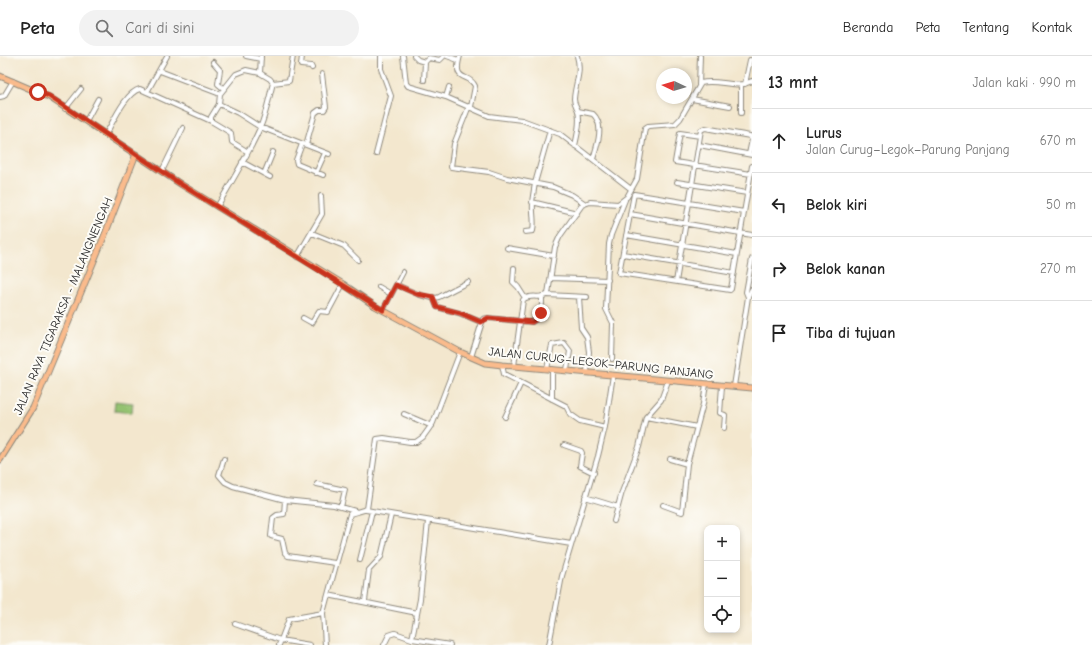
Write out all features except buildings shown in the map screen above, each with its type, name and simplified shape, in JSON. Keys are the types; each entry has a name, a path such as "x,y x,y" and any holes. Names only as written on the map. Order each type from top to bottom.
{"main road":[{"name":"JALAN CURUG–LEGOK–PARUNG PANJANG","path":"0,76 49,96 65,109 297,257 383,310 471,358 502,365 752,388"},
{"name":"JALAN RAYA TIGARAKSA - MALANGNENGAH","path":"0,460 33,408 88,276 136,154"}],"street":[{"path":"147,92 167,56"},
{"path":"246,56 261,57 260,73"},
{"path":"273,83 289,81 293,56"},
{"path":"302,56 301,65 311,66 312,68"},
{"path":"376,154 391,96 390,90 381,72 381,56"},
{"path":"403,56 407,85 470,106 489,116 522,120 560,134 631,189"},
{"path":"414,56 418,60 425,62"},
{"path":"424,80 425,62 429,58 440,60 445,56 459,58 457,68 460,75 472,82 475,86 470,106 454,144 452,167 489,172 507,178 557,188 584,203 615,204 625,200"},
{"path":"575,146 579,128 578,111 574,102 576,84 579,75 577,56"},
{"path":"700,56 699,85 692,98 730,106"},
{"path":"741,113 743,85 750,60"},
{"path":"213,62 220,70 218,84 224,88"},
{"path":"211,121 211,117 219,104 220,94 239,72 246,70 260,73 270,79 273,83"},
{"path":"160,71 220,94"},
{"path":"322,74 326,107 324,110 317,111 296,162 316,173 323,175"},
{"path":"0,97 4,96 13,81"},
{"path":"699,85 704,82 743,85 752,81"},
{"path":"217,207 248,152 260,127 273,83"},
{"path":"446,97 450,87"},
{"path":"65,109 81,89"},
{"path":"106,134 130,94 140,89 211,121 232,134 232,142 248,152"},
{"path":"86,122 98,99"},
{"path":"219,104 238,113 260,127 327,153 316,173"},
{"path":"612,359 613,323 606,309 609,239 638,173 645,128 648,126 675,124 688,104"},
{"path":"578,111 594,114 598,121 599,137 593,159"},
{"path":"162,171 184,128"},
{"path":"676,282 701,130 705,128 750,136 752,140 751,153 699,145"},
{"path":"525,232 533,231 534,217 532,213 535,183 550,130"},
{"path":"700,136 680,133 675,162 750,174"},
{"path":"264,174 273,152"},
{"path":"242,162 270,178"},
{"path":"744,212 634,194 620,273 729,291 731,289 734,273 752,166"},
{"path":"677,182 747,193"},
{"path":"297,257 322,214 323,205 321,196"},
{"path":"533,202 577,213"},
{"path":"471,358 481,322 488,318 532,322 540,316 544,296 551,278 554,256 560,236 584,203"},
{"path":"630,214 752,235"},
{"path":"312,233 344,246 358,260"},
{"path":"626,235 737,254"},
{"path":"507,248 554,256"},
{"path":"623,254 734,273"},
{"path":"748,297 746,292 752,259"},
{"path":"514,268 513,282 525,298"},
{"path":"383,310 404,272"},
{"path":"551,278 608,280"},
{"path":"396,285 417,294 439,297 468,282"},
{"path":"303,318 312,323 319,311 328,312 343,284"},
{"path":"379,287 391,294"},
{"path":"734,386 748,297 752,289"},
{"path":"525,298 544,296 587,297"},
{"path":"433,297 437,307 460,313 481,322"},
{"path":"579,297 581,328 587,337 589,352 587,372"},
{"path":"514,366 522,304 525,298"},
{"path":"552,399 550,369 552,346 564,343 570,351 567,370"},
{"path":"366,510 377,439 384,438 402,442 416,442 423,437 432,426 460,352"},
{"path":"502,365 504,374 566,406 570,414 580,421 605,427"},
{"path":"549,645 557,596 585,497 594,473 605,427 613,375"},
{"path":"614,521 622,492 639,447 646,417 661,400 668,381"},
{"path":"505,417 521,384"},
{"path":"663,505 682,512 687,464 703,404 706,384"},
{"path":"722,386 720,412 725,415 724,428"},
{"path":"404,414 432,426"},
{"path":"646,417 697,427"},
{"path":"564,445 581,451 580,466 594,473"},
{"path":"224,459 219,473 220,477 225,482 242,490 285,500 316,502 355,511 366,510 571,544"},
{"path":"670,459 687,464"},
{"path":"317,484 345,490 341,507"},
{"path":"585,497 618,507"},
{"path":"285,500 284,514 277,515 273,518 271,536 282,539 285,553 288,556 335,563"},
{"path":"325,645 323,613 347,520 350,514 355,511"},
{"path":"360,560 372,511"},
{"path":"365,602 369,570 381,556 391,515"},
{"path":"412,639 417,613 428,521"},
{"path":"328,594 383,607 417,613"},
{"path":"279,643 289,619 323,613"},
{"path":"235,624 279,643 310,645"},
{"path":"384,645 387,637 392,634 450,645"}],"green space":[{"path":"115,401 133,403 132,413 114,411"}],"route":[{"path":"38,92 49,96 65,109 151,163 182,185 383,310 396,285 417,294 433,297 437,307 460,313 481,322 485,318 532,322 538,318 541,313"}]}
